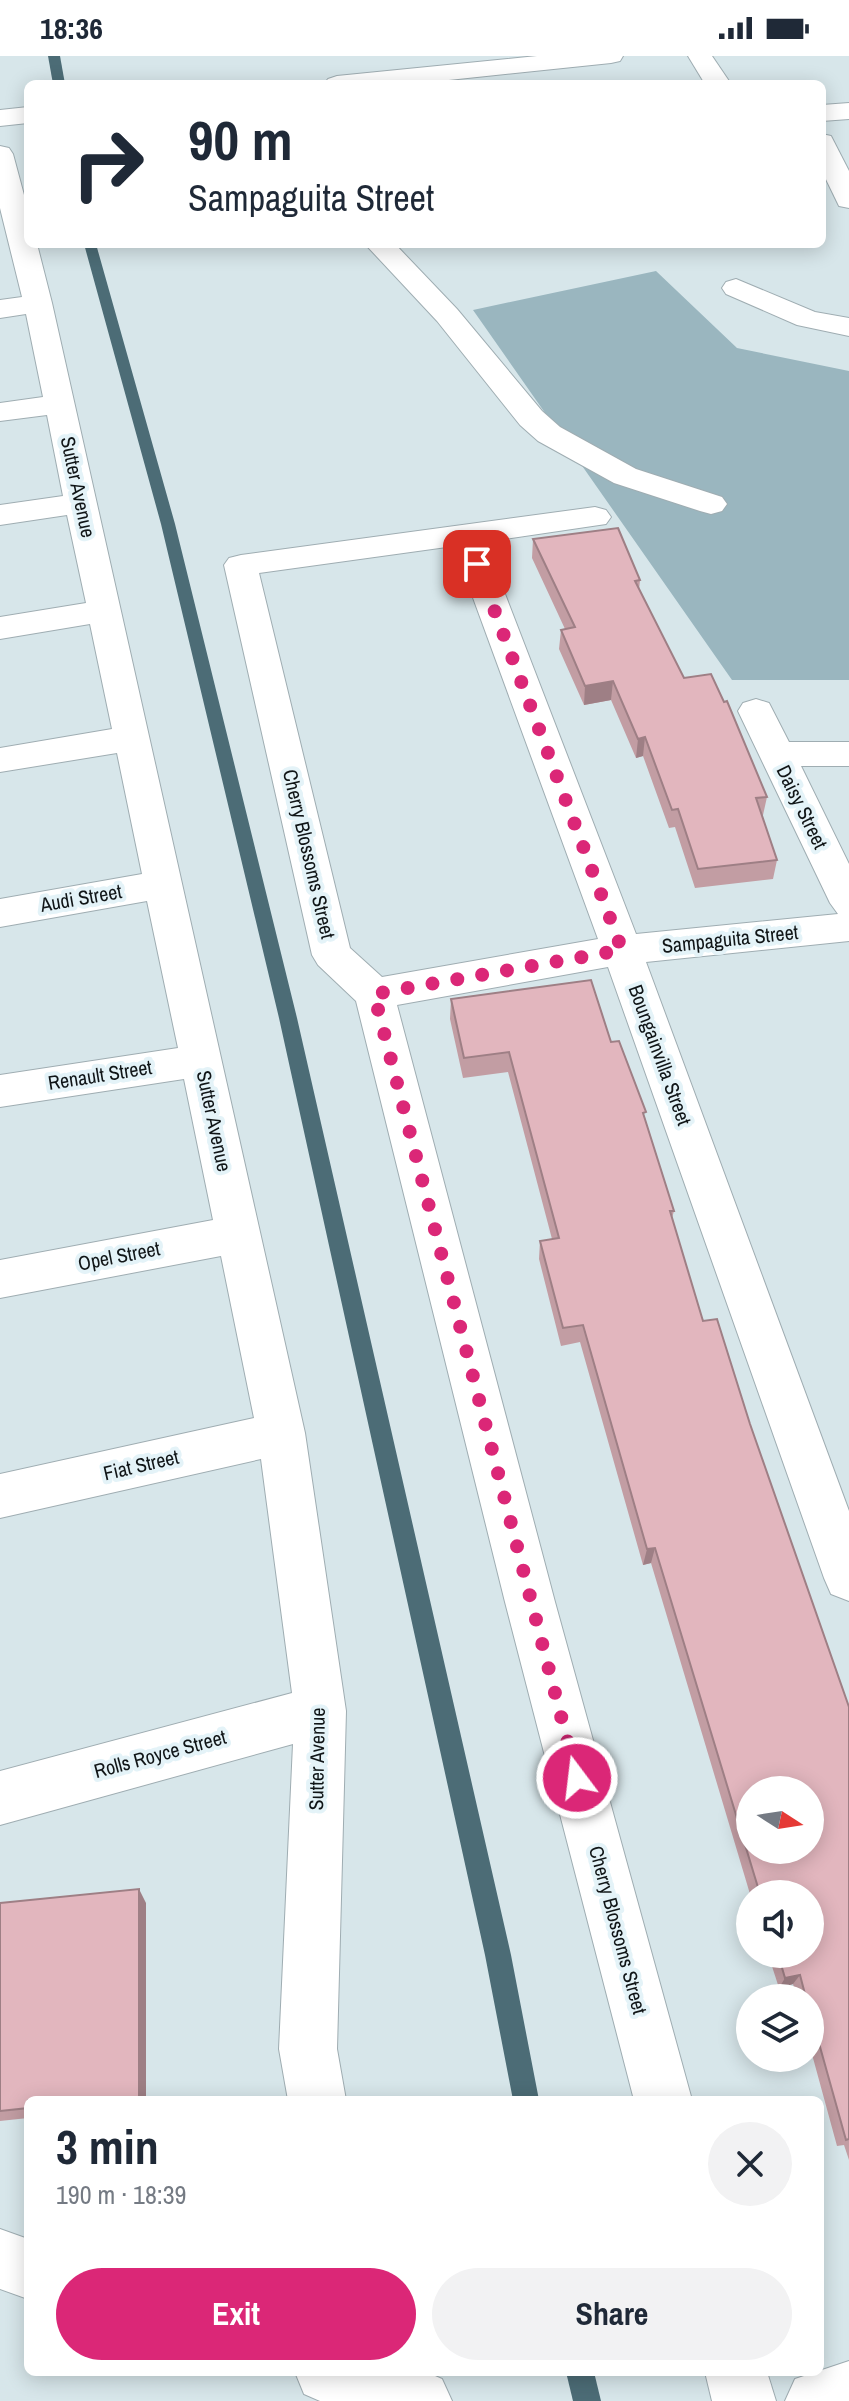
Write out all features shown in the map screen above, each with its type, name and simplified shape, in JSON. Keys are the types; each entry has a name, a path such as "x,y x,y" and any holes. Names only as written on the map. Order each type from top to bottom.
{"street":[{"path":"376,80 611,56"},
{"path":"700,56 715,80"},
{"path":"826,113 849,111"},
{"path":"826,151 849,200"},
{"name":"Sutter Avenue","path":"0,154 38,303 281,1433 320,1711 308,2049 316,2096"},
{"path":"383,248 447,315 531,418 549,434 625,476 711,504"},
{"path":"736,288 807,319 849,327"},
{"path":"0,309 38,303"},
{"path":"0,412 60,404"},
{"path":"0,515 81,503"},
{"path":"466,534 595,517"},
{"name":"Cherry Blossoms Street","path":"466,534 241,565 332,955 374,994 526,1587 662,2096"},
{"name":"Boungainvilla Street","path":"466,534 622,950 849,1578"},
{"path":"0,628 104,611"},
{"name":"Daisy Street","path":"756,711 849,903"},
{"path":"0,760 131,738"},
{"path":"777,754 849,754"},
{"name":"Audi Street","path":"0,913 163,884"},
{"name":"Sampaguita Street","path":"374,994 622,950 849,927"},
{"name":"Renault Street","path":"0,1091 201,1060"},
{"name":"Opel Street","path":"0,1279 238,1234"},
{"name":"Fiat Street","path":"0,1496 281,1433"},
{"name":"Rolls Royce Street","path":"0,1798 320,1711"},
{"path":"0,2259 24,2268"},
{"path":"340,2376 396,2392"},
{"path":"737,2376 744,2401"},
{"path":"817,2401 849,2392"}],"shaded area":[{"path":"656,271 737,348 849,371 849,680 732,680 473,310"}],"building":[{"path":"618,528 640,580 635,581 684,678 711,674 724,702 727,701 767,797 756,798 777,860 698,869 678,809 672,810 645,737 638,739 613,681 585,686 561,630 575,627 533,539"},
{"path":"591,980 611,1042 619,1041 646,1112 643,1113 674,1211 670,1211 703,1321 717,1319 750,1424 849,1707 849,2139 846,2140 824,2061 824,1984 802,1984 800,1975 785,1978 782,1968 824,1968 824,1880 756,1880 751,1864 824,1864 824,1776 736,1776 736,1815 655,1548 647,1549 583,1325 563,1328 540,1241 559,1238 509,1052 464,1058 451,999"},
{"path":"139,1889 139,2096 24,2096 24,2108 0,2111 0,1903"}],"waterway":[{"path":"54,56 58,80"},
{"path":"91,248 168,524 288,1018 498,1955 525,2096"},
{"path":"581,2376 587,2401"}],"route":[{"path":"477,564 622,950 374,994 577,1778"}]}
